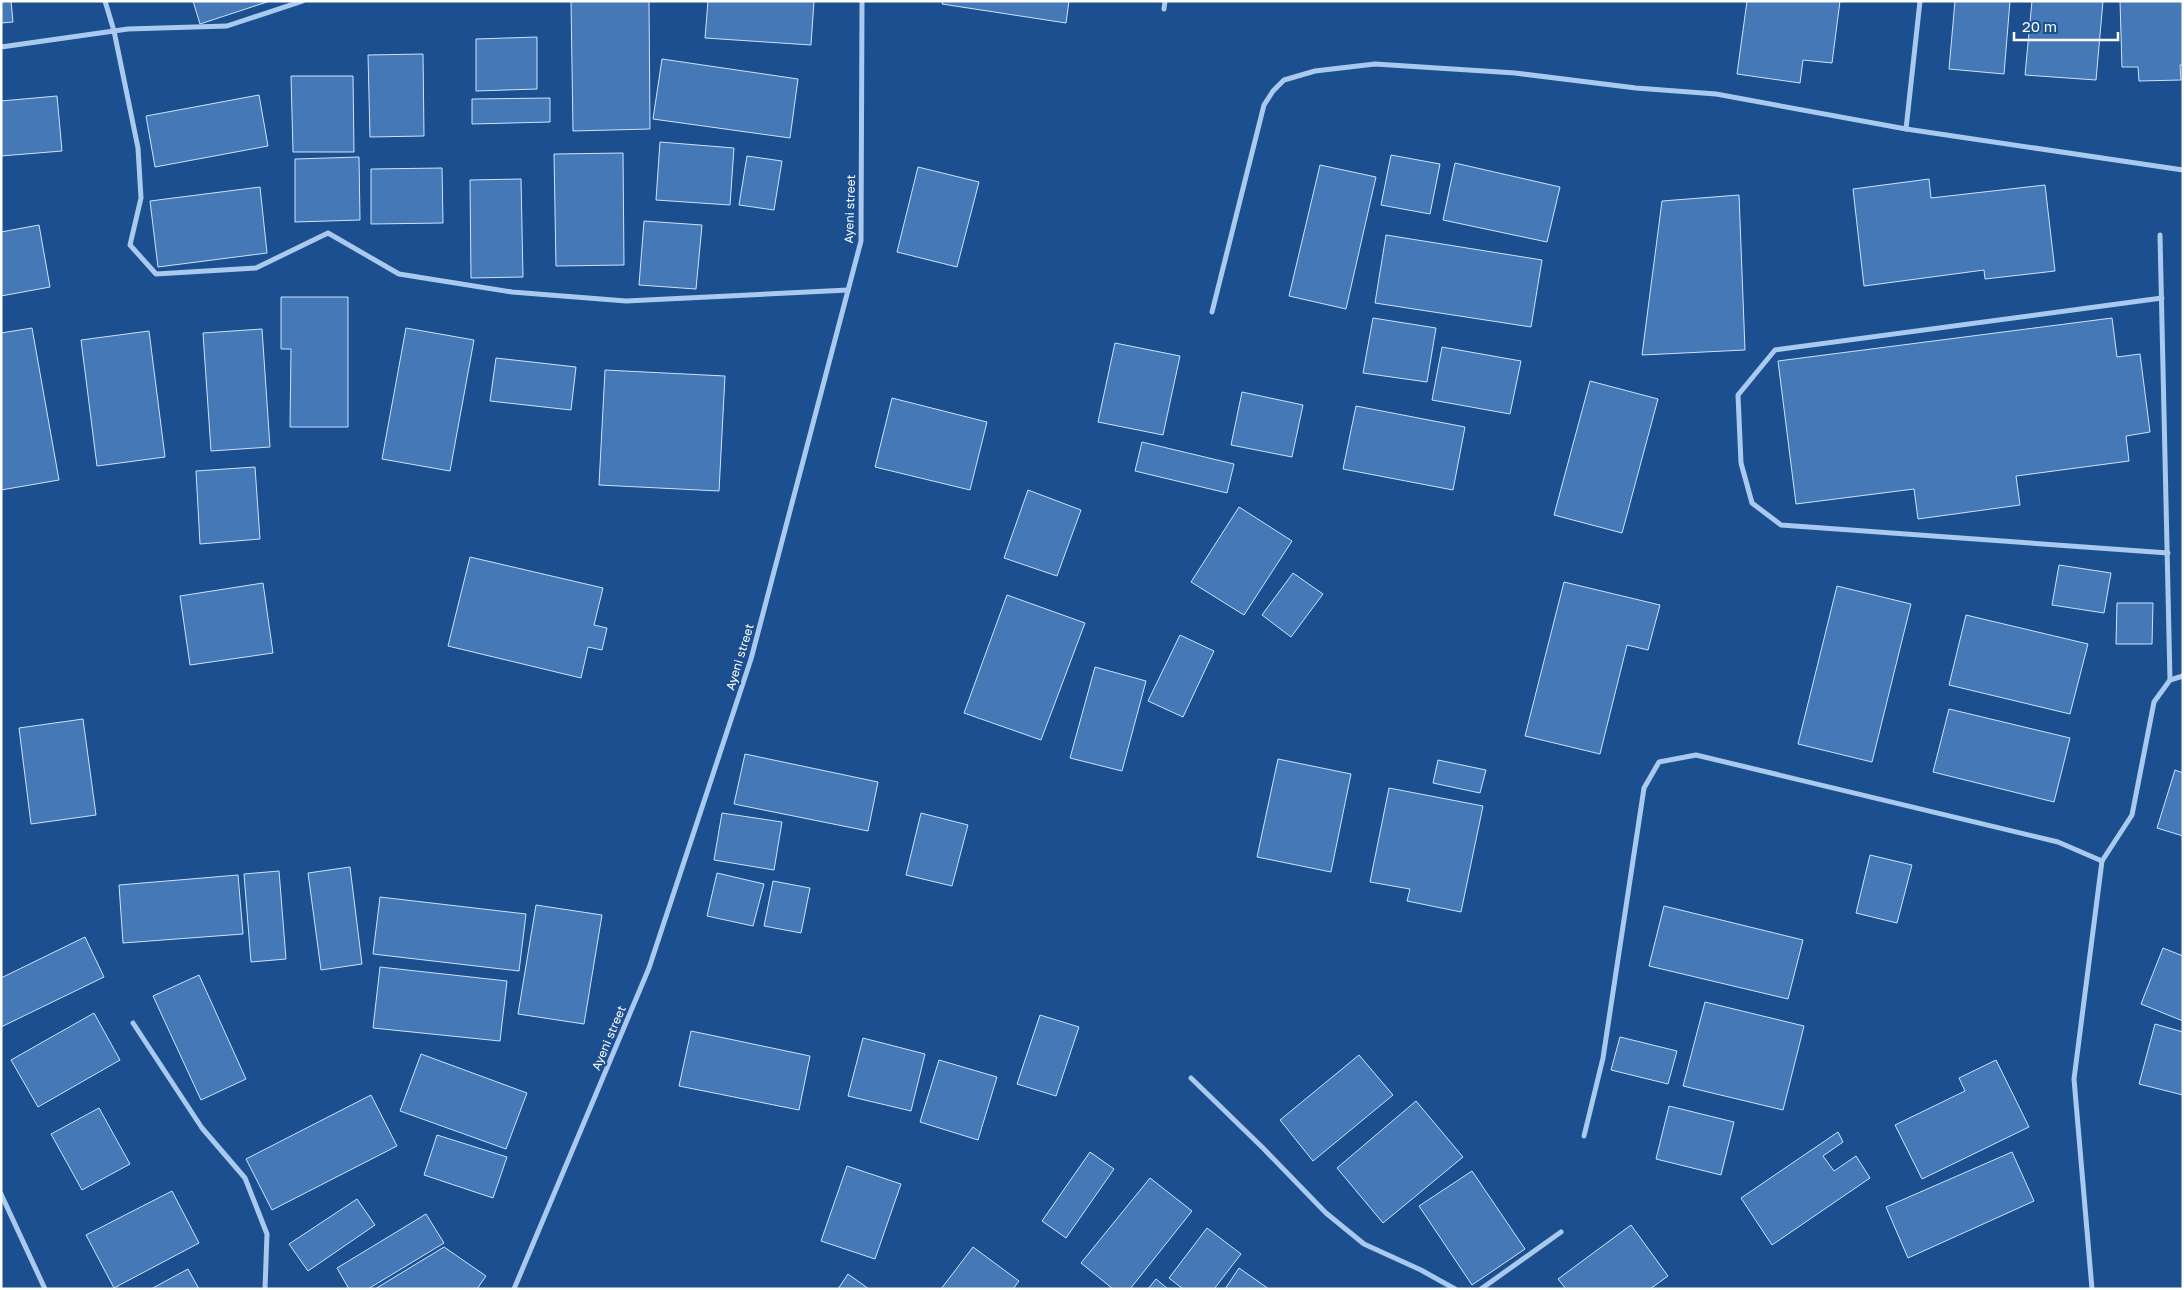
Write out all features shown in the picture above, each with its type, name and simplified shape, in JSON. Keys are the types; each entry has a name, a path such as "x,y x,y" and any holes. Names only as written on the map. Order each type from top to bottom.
{"street":[{"path":"105,1 114,31 138,148 141,198 130,245 156,274 256,268 328,233 399,274 512,292 626,301 848,290"},
{"path":"1,47 114,31 227,26 303,1"},
{"name":"Ayeni street","path":"514,1289 649,968 751,659 861,241 862,1"},
{"path":"1164,9 1165,1"},
{"path":"1906,129 1920,1"},
{"path":"1212,312 1264,105 1273,91 1284,80 1315,71 1375,64 1515,73 1636,88 1716,94 1906,129 2183,170"},
{"path":"2160,235 2170,680"},
{"path":"2162,298 1775,350 1738,395 1741,463 1752,503 1781,525 2168,554"},
{"path":"2092,1289 2074,1079 2102,861 2132,815 2154,702 2170,680 2183,676"},
{"path":"1584,1136 1603,1058 1644,788 1660,762 1696,755 2058,842 2102,861"},
{"path":"134,1024 202,1128 245,1178 267,1234 265,1289"},
{"path":"1191,1078 1326,1213 1364,1244 1421,1270 1455,1289"},
{"path":"1,1194 45,1289"},
{"path":"1481,1289 1561,1232"}],"building":[{"path":"1,1 11,1 13,22 1,23"},
{"path":"193,1 270,1 200,24"},
{"path":"571,1 649,1 650,129 573,131"},
{"path":"708,1 814,1 811,45 705,38"},
{"path":"943,1 1069,1 1066,23 942,4"},
{"path":"1747,1 1840,1 1832,63 1803,60 1800,83 1737,74"},
{"path":"1955,1 2010,1 2004,74 1949,69"},
{"path":"2032,1 2103,1 2096,80 2025,75"},
{"path":"2120,1 2183,1 2183,65 2180,65 2181,80 2139,81 2138,67 2122,67"},
{"path":"537,37 537,89 476,91 476,39"},
{"path":"423,54 424,136 370,137 368,55"},
{"path":"662,59 798,79 790,138 653,119"},
{"path":"291,76 353,76 354,152 293,152"},
{"path":"259,95 268,146 155,167 146,116"},
{"path":"57,96 62,151 1,156 1,101"},
{"path":"550,98 550,122 472,124 472,99"},
{"path":"660,142 734,148 730,205 656,200"},
{"path":"623,153 624,265 556,266 554,154"},
{"path":"1391,155 1440,164 1430,214 1381,205"},
{"path":"747,156 782,161 774,210 739,205"},
{"path":"359,157 360,220 295,222 295,159"},
{"path":"1455,163 1560,187 1547,242 1443,220"},
{"path":"1320,165 1376,177 1346,309 1289,296"},
{"path":"918,167 979,182 957,267 897,252"},
{"path":"442,168 443,223 371,224 371,169"},
{"path":"521,179 523,277 471,278 470,180"},
{"path":"1929,179 1931,198 2045,185 2055,271 1985,279 1984,270 1864,286 1853,189"},
{"path":"260,187 267,253 158,267 150,201"},
{"path":"1739,195 1745,350 1642,355 1662,201"},
{"path":"644,221 702,225 696,289 639,285"},
{"path":"39,225 50,287 1,296 1,232"},
{"path":"1386,235 1542,260 1531,327 1375,303"},
{"path":"281,297 348,297 348,427 290,427 291,349 281,349"},
{"path":"1373,318 1436,328 1427,382 1363,373"},
{"path":"2112,318 2117,357 2140,354 2150,432 2126,436 2129,461 2016,476 2020,505 1918,519 1914,489 1796,504 1778,361"},
{"path":"32,328 59,480 1,490 1,333"},
{"path":"406,328 474,340 450,471 382,459"},
{"path":"262,329 270,447 211,451 203,333"},
{"path":"149,331 165,457 97,466 81,340"},
{"path":"1115,343 1180,356 1163,435 1098,422"},
{"path":"1442,347 1521,361 1510,414 1432,400"},
{"path":"496,358 576,367 571,410 490,401"},
{"path":"605,370 725,376 719,491 599,485"},
{"path":"1590,381 1658,399 1622,533 1554,515"},
{"path":"1242,392 1303,405 1292,457 1231,445"},
{"path":"892,398 987,422 970,490 875,467"},
{"path":"1356,406 1465,427 1453,490 1343,469"},
{"path":"1142,442 1234,464 1227,493 1135,471"},
{"path":"255,467 260,539 200,544 196,471"},
{"path":"1028,490 1081,510 1057,576 1004,558"},
{"path":"1239,507 1292,541 1244,615 1191,582"},
{"path":"470,557 603,588 594,625 607,628 602,650 588,647 581,678 448,646"},
{"path":"2059,565 2111,573 2104,613 2052,605"},
{"path":"1293,573 1323,594 1291,637 1262,615"},
{"path":"1564,582 1660,605 1648,650 1627,645 1600,754 1525,736"},
{"path":"263,583 273,653 190,665 180,596"},
{"path":"1837,586 1911,604 1872,762 1798,744"},
{"path":"1007,595 1085,623 1041,740 964,713"},
{"path":"2117,603 2153,603 2152,644 2116,644"},
{"path":"1966,615 2088,644 2070,714 1949,685"},
{"path":"1180,635 1214,651 1183,717 1148,701"},
{"path":"1095,667 1146,681 1122,771 1070,758"},
{"path":"1949,709 2070,738 2054,802 1933,772"},
{"path":"83,719 96,815 31,824 19,728"},
{"path":"745,754 878,782 868,831 734,804"},
{"path":"1278,759 1351,774 1331,872 1257,857"},
{"path":"1438,760 1486,770 1480,793 1433,783"},
{"path":"2175,770 2183,773 2183,836 2157,828"},
{"path":"1389,788 1483,806 1461,912 1407,901 1410,889 1370,882"},
{"path":"722,813 782,822 774,870 714,860"},
{"path":"921,813 968,825 952,886 906,875"},
{"path":"1870,855 1912,865 1897,923 1856,913"},
{"path":"350,867 362,964 321,970 308,873"},
{"path":"279,871 286,959 251,962 244,874"},
{"path":"717,873 764,884 753,926 707,916"},
{"path":"238,875 243,934 123,943 119,885"},
{"path":"773,881 810,888 801,933 764,926"},
{"path":"380,897 526,914 519,971 373,954"},
{"path":"536,905 602,915 584,1024 518,1014"},
{"path":"1664,906 1803,940 1788,999 1649,966"},
{"path":"85,937 104,977 1,1027 1,978"},
{"path":"2163,948 2183,956 2183,1021 2141,1004"},
{"path":"380,967 507,981 500,1041 373,1028"},
{"path":"199,975 246,1079 201,1100 153,996"},
{"path":"1705,1002 1804,1026 1783,1110 1683,1086"},
{"path":"94,1013 120,1060 38,1107 11,1060"},
{"path":"1040,1015 1079,1027 1056,1096 1017,1084"},
{"path":"2155,1024 2183,1032 2183,1095 2139,1084"},
{"path":"691,1031 810,1056 799,1110 679,1086"},
{"path":"1620,1037 1677,1051 1668,1084 1611,1070"},
{"path":"863,1038 925,1054 911,1111 848,1096"},
{"path":"421,1054 527,1093 506,1149 400,1111"},
{"path":"1359,1055 1393,1095 1313,1161 1280,1120"},
{"path":"939,1060 997,1077 978,1140 920,1122"},
{"path":"1996,1060 2029,1127 1922,1179 1895,1125 1965,1091 1959,1078"},
{"path":"371,1095 397,1146 272,1210 246,1159"},
{"path":"1416,1101 1463,1157 1383,1223 1337,1168"},
{"path":"1669,1106 1734,1122 1721,1175 1656,1159"},
{"path":"99,1108 130,1164 82,1190 51,1134"},
{"path":"1838,1132 1843,1142 1823,1156 1834,1171 1856,1156 1870,1178 1772,1245 1741,1198"},
{"path":"437,1135 507,1157 493,1198 424,1175"},
{"path":"1090,1152 1114,1169 1066,1238 1042,1221"},
{"path":"2012,1152 2034,1201 1908,1258 1886,1207"},
{"path":"847,1166 901,1184 875,1259 821,1241"},
{"path":"1472,1171 1525,1249 1472,1285 1419,1206"},
{"path":"1150,1178 1192,1211 1130,1289 1113,1289 1081,1263"},
{"path":"172,1191 199,1243 114,1288 86,1235"},
{"path":"357,1199 375,1225 308,1271 289,1244"},
{"path":"426,1214 444,1243 368,1289 349,1289 337,1268"},
{"path":"1631,1225 1668,1276 1650,1289 1566,1289 1558,1279"},
{"path":"1207,1228 1241,1254 1214,1289 1183,1289 1169,1278"},
{"path":"444,1247 486,1276 477,1289 375,1289"},
{"path":"973,1247 1019,1281 1013,1289 941,1289"},
{"path":"1239,1268 1269,1289 1225,1289"},
{"path":"188,1269 199,1289 151,1289"},
{"path":"848,1274 869,1289 838,1289"},
{"path":"1156,1279 1168,1289 1148,1289"}]}
